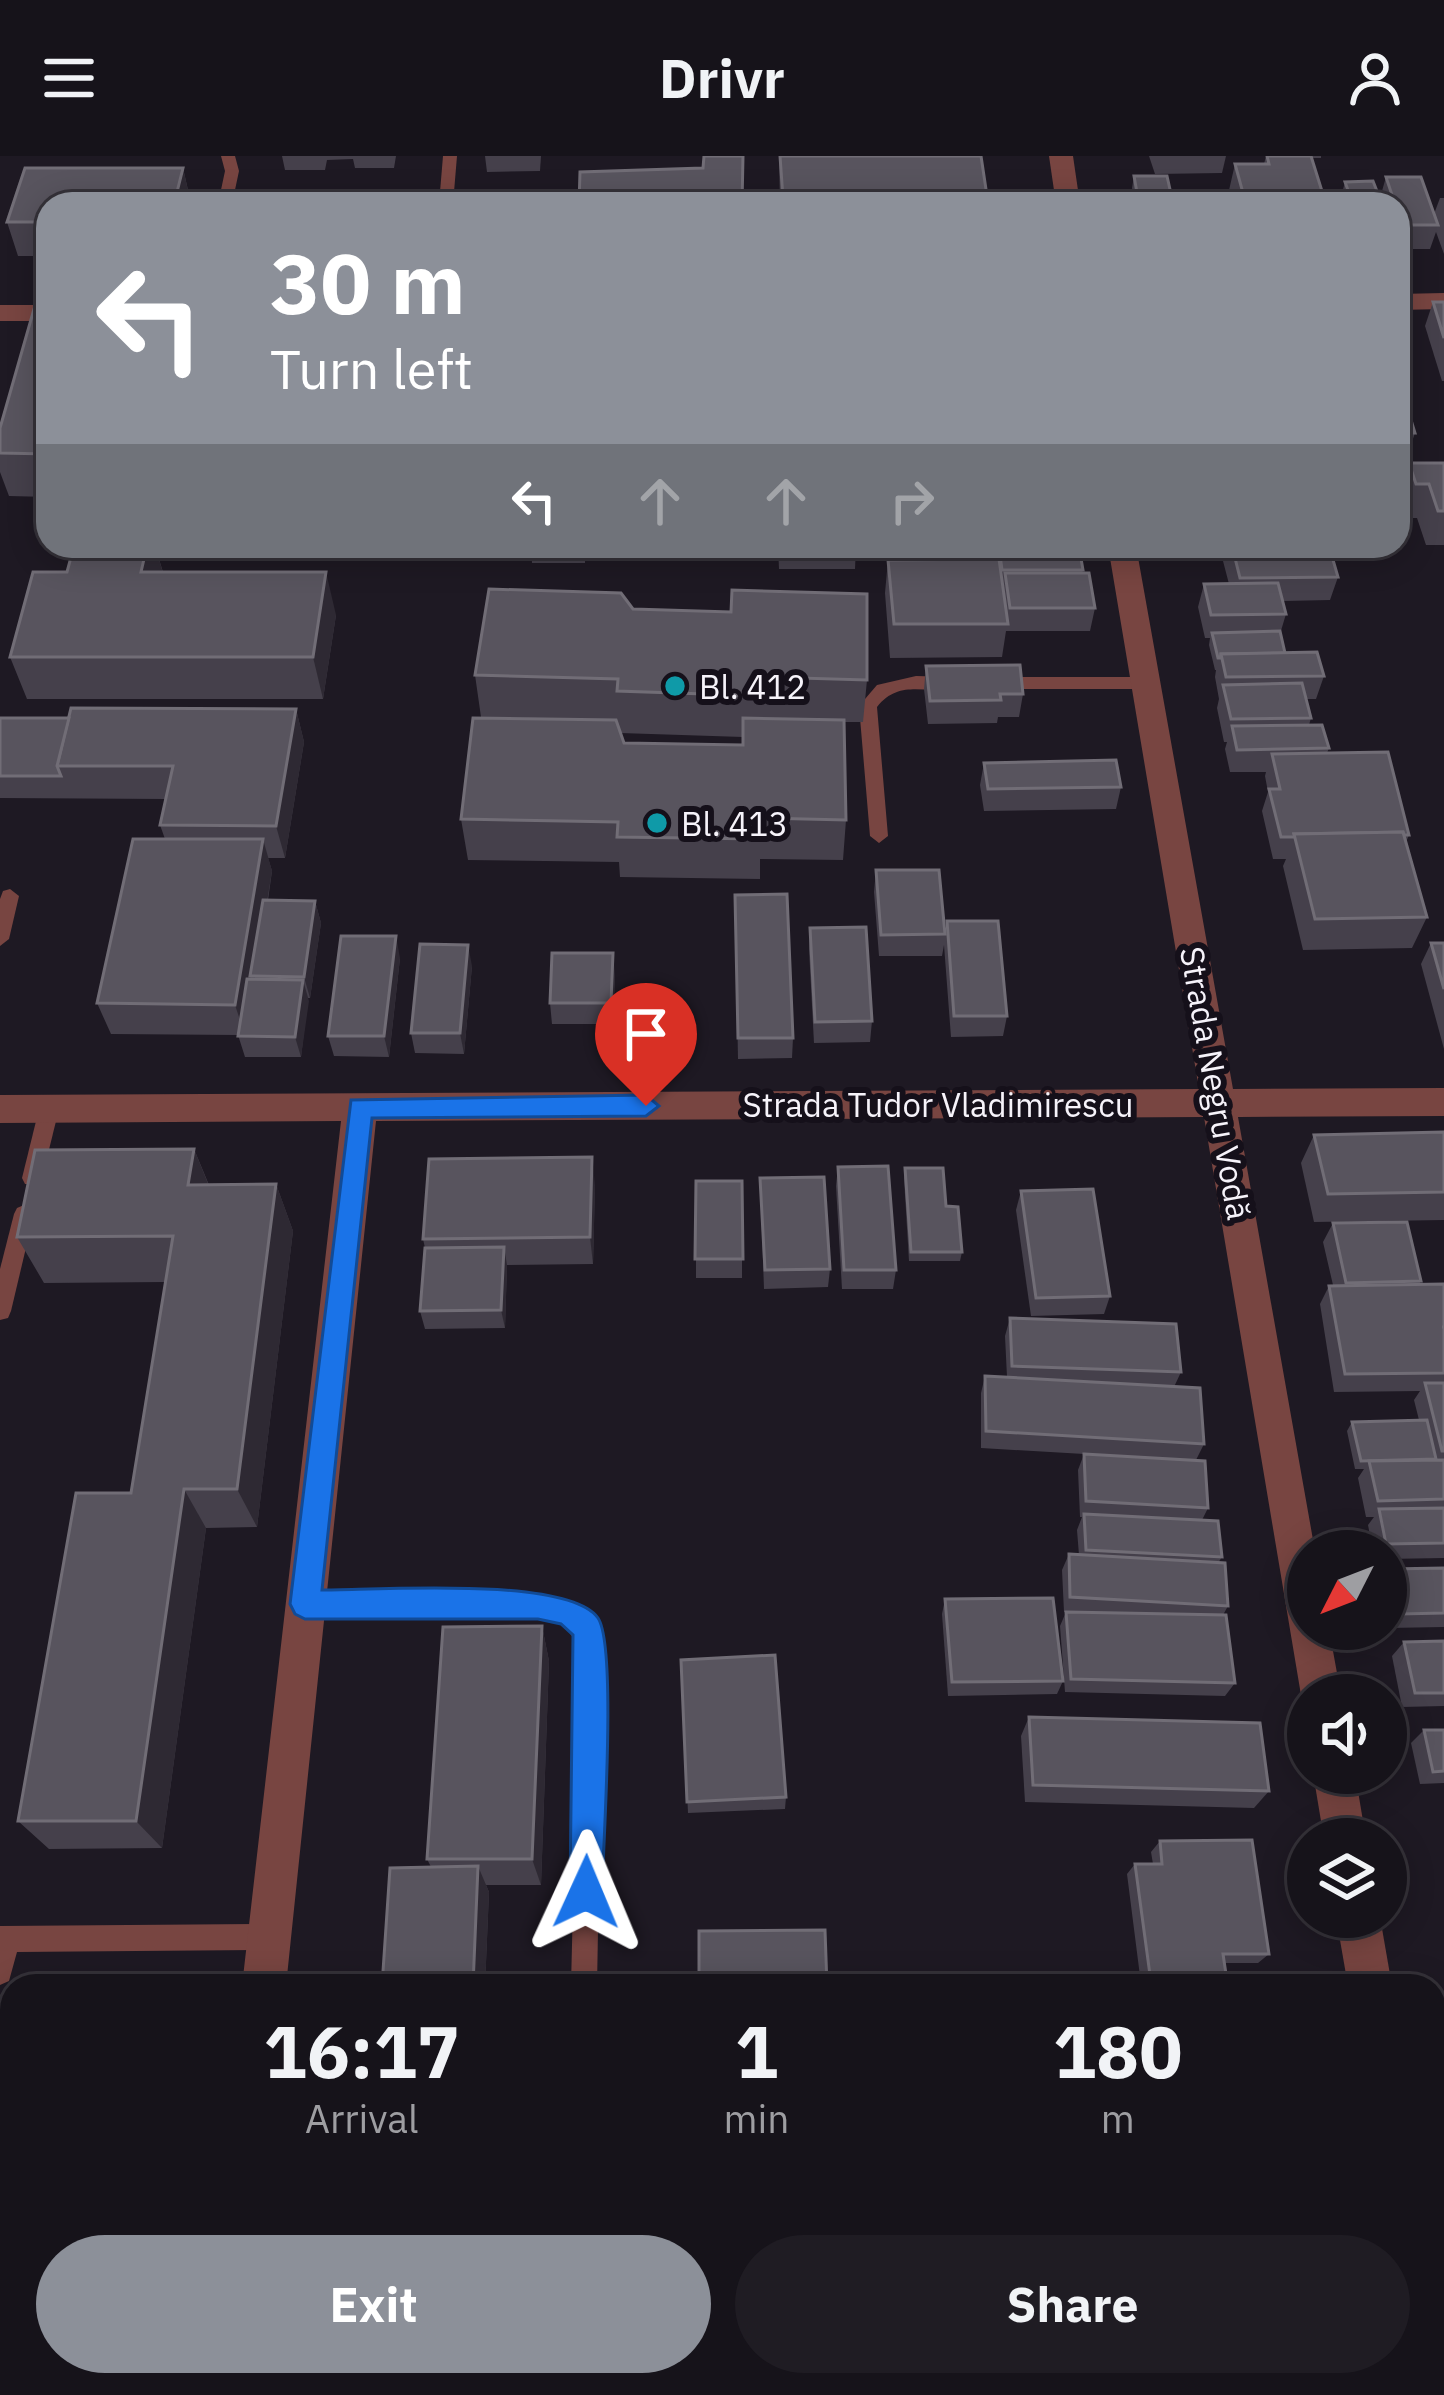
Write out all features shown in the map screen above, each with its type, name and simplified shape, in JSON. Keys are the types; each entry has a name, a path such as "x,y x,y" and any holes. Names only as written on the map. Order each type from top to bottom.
{"street":[{"path":"1061,156 1066,192"},
{"path":"1410,302 1444,302"},
{"path":"0,313 36,313"},
{"name":"Strada Negru Vodă","path":"1124,558 1293,1530"},
{"name":"Strada Tudor Vladimirescu","path":"0,1109 1444,1102"},
{"path":"265,1974 360,1108"},
{"path":"1362,1938 1368,1974"}],"lane":[{"path":"228,156 232,171 228,192"},
{"path":"447,192 450,156"},
{"path":"879,836 868,706 876,691 902,683 1144,683"},
{"path":"0,939 10,896"},
{"path":"0,1311 49,1108"},
{"path":"305,1604 538,1605 568,1612 587,1628 591,1656 584,1974"},
{"path":"0,1972 3,1939 269,1936"}],"building":[{"path":"704,156 743,156 742,192 579,192 580,172 703,168"},
{"path":"780,156 981,156 986,192 783,192"},
{"path":"1267,156 1311,156 1322,192 1243,192 1235,164 1269,164"},
{"path":"25,168 183,168 177,192 36,192 36,222 7,222"},
{"path":"1134,176 1167,176 1171,192 1137,192"},
{"path":"1386,177 1421,177 1438,225 1410,225 1410,192 1391,192"},
{"path":"1373,181 1377,192 1349,192 1345,182"},
{"path":"1433,302 1444,302 1444,338"},
{"path":"36,309 36,454 0,453 0,428"},
{"path":"1410,463 1444,463 1444,511 1438,511 1429,484 1416,484"},
{"path":"71,558 144,558 141,572 326,572 313,657 10,657 33,572 67,572"},
{"path":"1000,558 1081,558 1083,570 1002,570"},
{"path":"1235,558 1332,558 1338,577 1240,578"},
{"path":"999,559 1008,624 894,624 888,560"},
{"path":"1005,573 1089,573 1095,608 1010,608"},
{"path":"1278,583 1286,614 1211,615 1204,584"},
{"path":"489,589 621,593 633,609 731,612 732,590 867,594 867,680 765,677 765,696 617,691 618,679 475,675"},
{"path":"1280,631 1285,653 1221,654 1220,658 1212,633"},
{"path":"1317,652 1324,676 1226,677 1221,654"},
{"path":"1020,665 1023,694 1000,694 1001,700 930,701 926,666"},
{"path":"1302,683 1311,718 1231,719 1223,685"},
{"path":"71,708 296,709 276,826 160,825 173,766 57,766"},
{"path":"0,718 69,718 57,766 61,776 0,776"},
{"path":"473,718 616,720 624,743 743,745 743,718 844,720 846,820 761,818 761,839 617,837 618,822 461,819"},
{"path":"1322,725 1329,748 1237,750 1232,726"},
{"path":"1388,752 1409,835 1281,837 1269,789 1280,789 1272,754"},
{"path":"1116,760 1121,787 988,789 984,763"},
{"path":"1403,832 1427,917 1315,919 1294,834"},
{"path":"133,839 263,839 235,1005 97,1003"},
{"path":"876,870 939,870 945,934 881,935"},
{"path":"787,894 793,1038 738,1038 735,895"},
{"path":"263,900 315,901 304,977 250,976"},
{"path":"947,921 998,921 1007,1016 954,1016"},
{"path":"866,927 872,1021 815,1022 810,928"},
{"path":"341,936 396,936 384,1036 328,1036"},
{"path":"1431,943 1444,943 1444,989"},
{"path":"420,944 468,945 460,1033 411,1033"},
{"path":"552,953 613,953 611,1003 550,1003"},
{"path":"247,979 303,980 295,1037 238,1036"},
{"path":"1444,1132 1444,1192 1328,1194 1314,1135"},
{"path":"194,1149 188,1185 276,1184 237,1489 184,1489 136,1821 18,1821 76,1493 131,1493 173,1236 17,1237 35,1150"},
{"path":"592,1157 590,1237 423,1239 429,1159"},
{"path":"888,1166 896,1270 844,1270 838,1167"},
{"path":"905,1168 943,1168 946,1206 958,1207 962,1252 911,1252"},
{"path":"824,1177 830,1269 765,1270 760,1178"},
{"path":"696,1181 742,1181 743,1259 695,1259"},
{"path":"1093,1189 1110,1296 1036,1298 1021,1191"},
{"path":"1407,1222 1421,1281 1346,1283 1333,1223"},
{"path":"504,1247 501,1310 420,1311 425,1248"},
{"path":"1444,1284 1444,1373 1345,1374 1329,1286"},
{"path":"1010,1318 1176,1324 1181,1372 1012,1366"},
{"path":"985,1376 1200,1388 1204,1444 986,1431"},
{"path":"1425,1383 1444,1383 1444,1451 1442,1451"},
{"path":"1427,1420 1436,1459 1361,1461 1352,1422"},
{"path":"1084,1454 1205,1461 1208,1508 1086,1501"},
{"path":"1444,1460 1444,1499 1378,1501 1369,1461"},
{"path":"1444,1508 1444,1543 1407,1544 1407,1530 1383,1530 1379,1509"},
{"path":"1084,1514 1218,1521 1222,1557 1086,1550"},
{"path":"1069,1554 1225,1563 1228,1606 1070,1597"},
{"path":"1444,1568 1444,1613 1407,1614 1407,1569"},
{"path":"1053,1598 1063,1681 952,1682 945,1599"},
{"path":"1066,1612 1226,1615 1235,1683 1071,1679"},
{"path":"542,1626 532,1859 427,1859 443,1627"},
{"path":"1444,1641 1444,1693 1415,1693 1407,1642"},
{"path":"775,1655 786,1797 687,1802 681,1660"},
{"path":"1029,1717 1260,1723 1269,1791 1033,1785"},
{"path":"1424,1730 1444,1730 1444,1771 1433,1772"},
{"path":"1252,1840 1269,1954 1223,1954 1226,1974 1150,1974 1135,1864 1162,1864 1160,1841"},
{"path":"478,1866 474,1974 383,1974 390,1868"},
{"path":"825,1930 827,1974 699,1974 699,1931"}],"place":[{"name":"Bl. 412","path":"675,686"},
{"name":"Bl. 413","path":"657,823"}],"route":[{"path":"586,1892 591,1656 587,1628 568,1612 538,1605 305,1604 360,1108 646,1106"}]}
